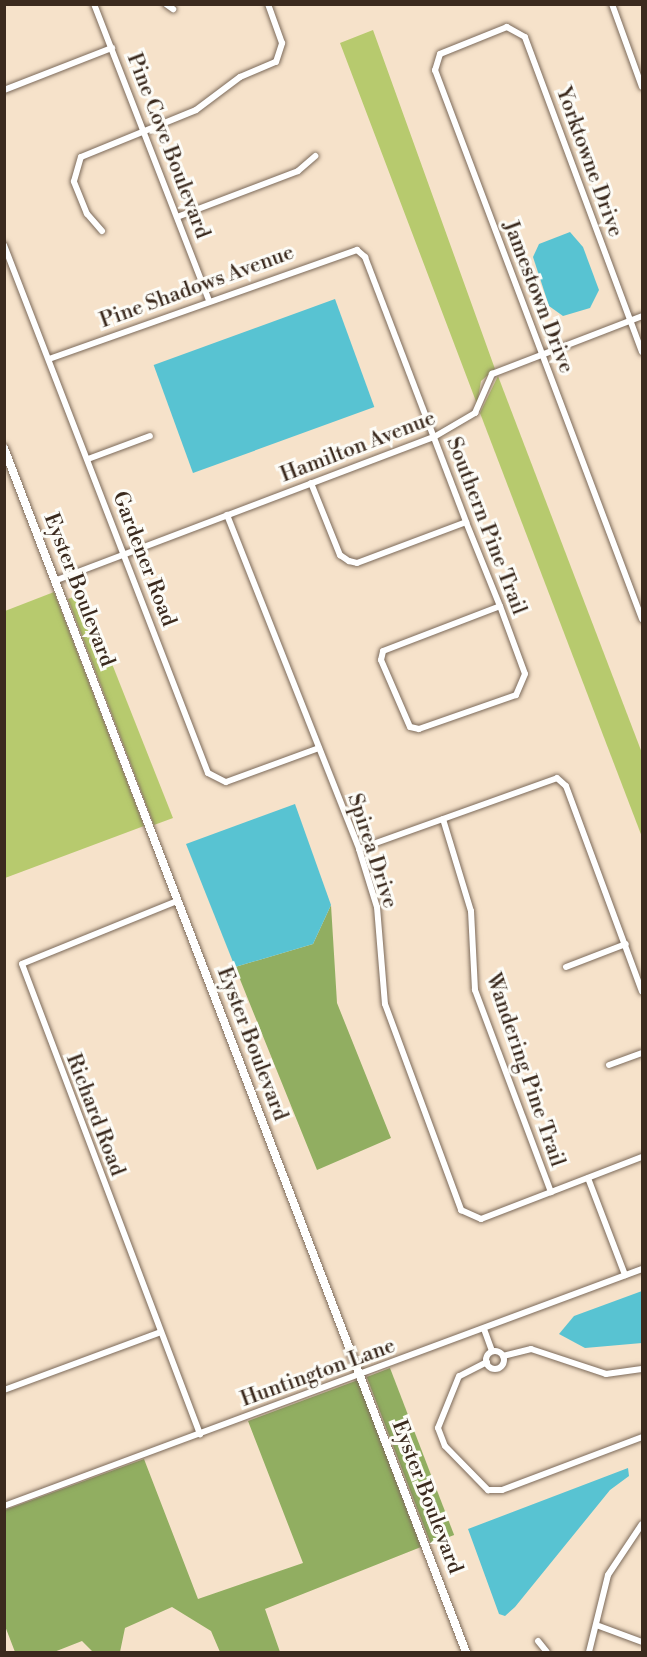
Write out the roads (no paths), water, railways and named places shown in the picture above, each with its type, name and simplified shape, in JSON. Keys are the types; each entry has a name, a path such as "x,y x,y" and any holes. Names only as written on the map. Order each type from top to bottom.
{"street":[{"name":"Pine Cove Boulevard","path":"94,4 145,129 209,300"},
{"path":"166,4 173,9"},
{"path":"102,231 87,214 75,169 92,151 196,110 240,77 276,62 282,43 268,4"},
{"path":"612,4 642,87"},
{"name":"Yorktowne Drive","path":"507,27 525,37 642,352"},
{"name":"Jamestown Drive","path":"507,27 440,54 435,70 642,619"},
{"path":"4,90 112,48"},
{"path":"177,217 298,171 315,156"},
{"name":"Gardener Road","path":"4,245 208,773 226,782 319,748"},
{"name":"Pine Shadows Avenue","path":"49,359 209,300 357,250"},
{"name":"Southern Pine Trail","path":"357,250 365,257 500,606 524,683 516,695 419,729 405,720 381,660 383,651 500,606"},
{"name":"Hamilton Avenue","path":"57,580 434,438 475,413 492,374 642,316"},
{"path":"88,459 150,436"},
{"name":"Eyster Boulevard","path":"6,454 57,580 177,901 466,1653"},
{"path":"310,483 340,555 348,561 357,563 466,522"},
{"name":"Spirea Drive","path":"227,515 359,849 377,907 385,1004 461,1209 481,1219 642,1157"},
{"path":"359,849 557,778 566,786 642,991"},
{"name":"Wandering Pine Trail","path":"443,819 470,903 475,990 551,1192"},
{"name":"Richard Road","path":"177,901 22,964 200,1434"},
{"path":"566,967 626,944"},
{"path":"609,1065 642,1053"},
{"path":"588,1178 625,1275"},
{"name":"Huntington Lane","path":"4,1506 642,1269"},
{"path":"484,1329 492,1352 487,1362 459,1376 438,1428 445,1446 488,1490 502,1490 642,1437"},
{"path":"4,1390 161,1332"},
{"path":"492,1352 503,1356 531,1349 606,1374 642,1368"},
{"path":"487,1362 498,1368 503,1356"},
{"path":"589,1653 599,1626 608,1575 642,1524"},
{"path":"599,1626 642,1642"},
{"path":"538,1641 547,1653"}],"water":[{"path":"570,232 583,247 599,290 590,308 563,316 549,306 533,257 539,244"},
{"path":"335,299 374,407 193,473 154,365"},
{"path":"295,804 331,905 313,944 235,967 186,844"},
{"path":"642,1291 642,1343 585,1348 559,1334 574,1316"},
{"path":"628,1468 629,1476 610,1490 515,1607 505,1616 499,1614 468,1529"}]}
